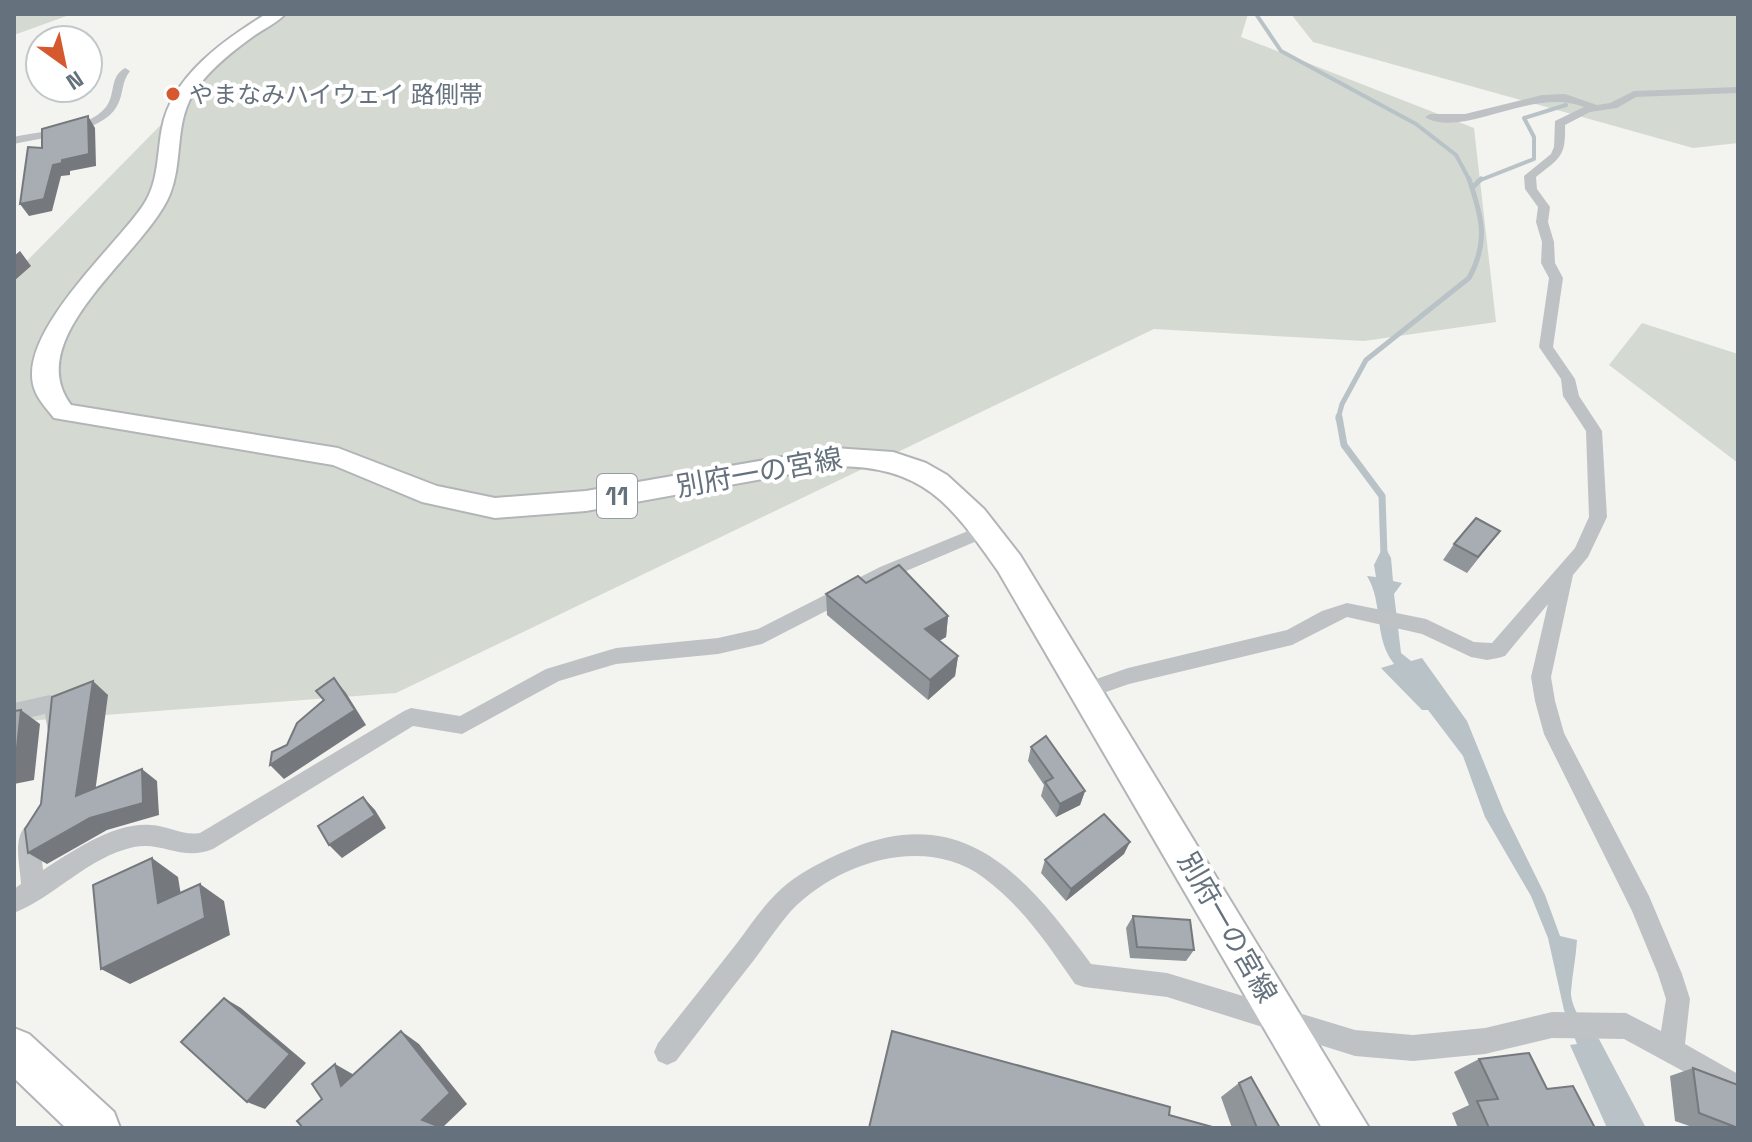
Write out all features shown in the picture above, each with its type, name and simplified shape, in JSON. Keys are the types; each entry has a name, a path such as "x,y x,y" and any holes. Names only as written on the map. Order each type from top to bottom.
{"main road":[{"path":"25,335 53,302 124,239 153,207 167,176 174,114 192,82 258,25 277,14"},
{"name":"別府一の宮線","path":"17,381 31,397 63,412 338,457 432,495 495,508 586,501 834,457 891,459 932,476 985,530 1009,563 1347,1128"},
{"path":"14,1049 98,1128"}],"street":[{"path":"14,141 81,125 100,117 115,102 118,82 125,71"},
{"path":"1086,691 1128,676 1292,637 1338,613 1367,612 1405,620 1471,649 1487,652 1498,650 1564,575 1591,538 1598,517 1596,443 1588,419 1571,396 1568,379 1546,347 1556,278 1548,263 1548,242 1542,222 1544,207 1528,180 1556,156 1560,147 1557,128 1562,119 1613,106 1634,94 1738,90"},
{"path":"1430,117 1470,119 1517,103 1557,97 1596,108"},
{"path":"14,902 84,860 137,837 150,835 193,846 205,842 411,717 462,725 553,675 616,656 718,646 762,636 886,572 985,530"},
{"path":"1564,575 1541,677 1545,701 1554,734 1641,904 1670,974 1678,999 1671,1050"},
{"path":"14,712 50,704 55,709 53,754"},
{"path":"33,890 29,837 45,816"},
{"path":"667,1052 784,902 808,884 853,859 900,843 930,843 957,853 999,876 1036,910 1084,975 1167,985 1355,1043 1413,1048 1485,1041 1552,1025 1626,1026 1738,1088"}],"shaded area":[{"path":"14,14 72,14 44,24 24,24 24,31 14,35"},
{"path":"270,14 1248,14 1241,37 1474,128 1496,322 1364,341 1154,329 396,693 26,721 14,715 14,274"},
{"path":"1291,14 1738,14 1738,143 1693,148 1313,42"},
{"path":"1642,323 1738,354 1738,463 1609,365"},
{"path":"1384,545 1391,558 1393,581 1402,583 1394,594 1401,653 1411,661 1422,658 1467,721 1504,812 1545,895 1560,936 1577,940 1571,992 1576,1012 1589,1032 1599,1039 1646,1128 1607,1128 1570,1045 1577,1044 1564,1010 1548,938 1531,896 1485,817 1463,756 1428,710 1422,710 1381,668 1394,664 1383,643 1375,598 1367,576 1376,577 1374,565"}],"building":[{"path":"88,116 89,154 53,165 44,199 20,204 28,147 42,148 42,129"},
{"path":"1476,518 1500,531 1478,557 1454,544"},
{"path":"899,565 948,616 925,629 958,656 930,680 826,594 858,576 866,583"},
{"path":"334,678 355,710 270,765 272,752 287,745 297,723 324,700 316,691"},
{"path":"93,681 76,796 142,769 143,803 90,818 28,853 25,829 41,804 52,697"},
{"path":"21,710 15,766 14,766 14,711"},
{"path":"1046,736 1085,791 1060,804 1045,782 1053,778 1031,747"},
{"path":"363,797 375,815 329,845 318,826"},
{"path":"1104,814 1130,842 1071,889 1045,860"},
{"path":"152,858 158,903 200,884 205,918 101,969 93,885"},
{"path":"1133,916 1190,920 1194,950 1137,947"},
{"path":"224,998 290,1054 247,1102 181,1042"},
{"path":"401,1031 450,1093 422,1120 443,1128 303,1128 297,1121 322,1099 312,1084 335,1064 341,1086"},
{"path":"892,1031 1170,1107 1169,1115 1216,1128 869,1128"},
{"path":"1529,1053 1547,1089 1573,1086 1595,1128 1489,1128 1477,1101 1498,1099 1479,1059"},
{"path":"1693,1068 1738,1085 1738,1128 1699,1113"},
{"path":"1251,1077 1280,1128 1257,1128 1239,1083"}],"waterway":[{"path":"1256,14 1281,51 1416,124 1456,155 1469,179"},
{"path":"1480,180 1534,159 1534,137 1524,118 1566,105"},
{"path":"1338,419 1342,404 1366,360 1469,278 1481,241 1480,218 1469,179"},
{"path":"1473,187 1480,180"},
{"path":"1339,417 1344,445 1382,496 1384,555"}],"place":[{"name":"やまなみハイウェイ 路側帯","path":"173,94"}]}
